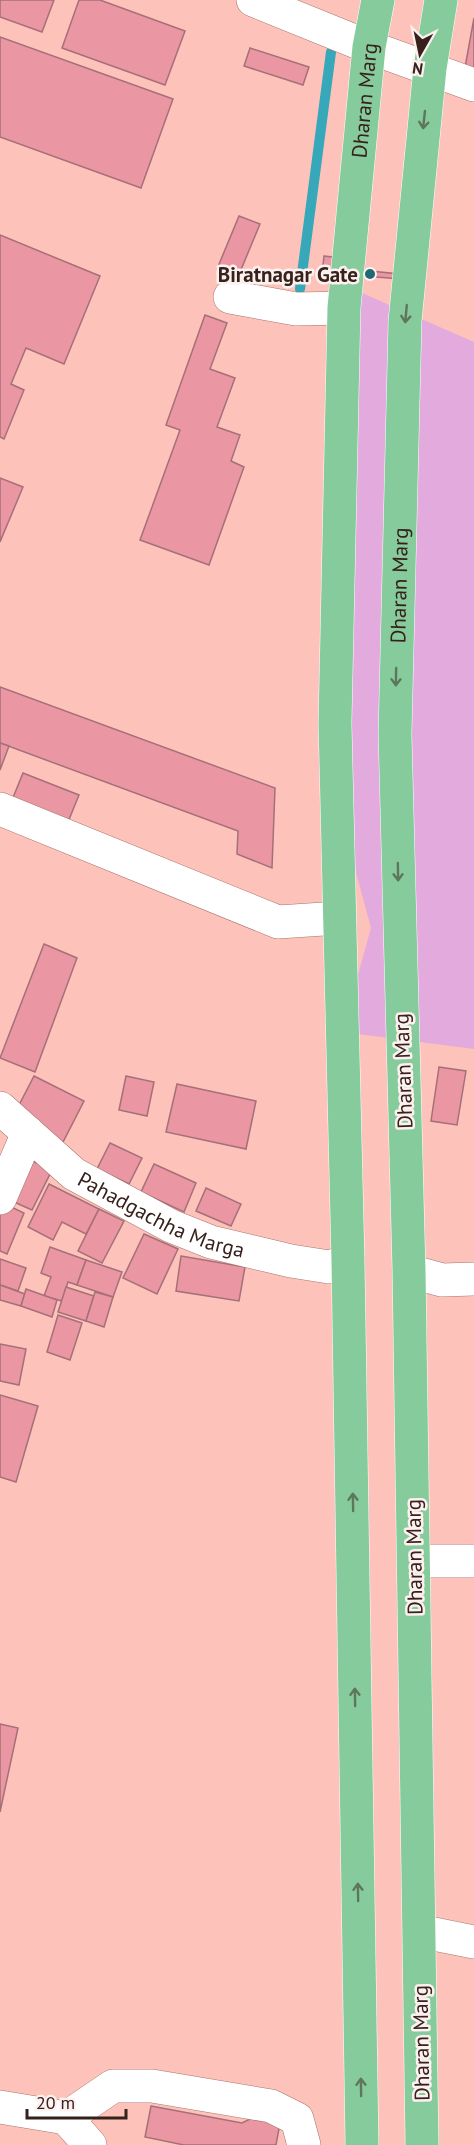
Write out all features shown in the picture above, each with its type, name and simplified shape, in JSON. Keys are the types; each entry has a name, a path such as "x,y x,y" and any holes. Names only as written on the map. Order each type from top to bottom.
{"main road":[{"name":"Dharan Marg","path":"362,2145 348,1261 334,723 344,308 369,47 378,0"},
{"name":"Dharan Marg","path":"422,2145 409,1271 395,734 405,321 430,68 441,0"}],"street":[{"path":"253,0 369,47 474,85"},
{"path":"230,297 296,309 344,308"},
{"path":"0,809 278,922 339,918"},
{"name":"Pahadgachha Marga","path":"0,1108 74,1174 171,1226 211,1242 291,1261 329,1267 348,1261"},
{"path":"0,1198 28,1133"},
{"path":"409,1271 442,1280 474,1279"},
{"path":"414,1560 474,1561"},
{"path":"419,1931 474,1942"},
{"path":"66,2118 113,2086 152,2086 271,2106 297,2119 304,2145"},
{"path":"0,2107 66,2118 90,2145"}],"shaded area":[{"path":"346,286 474,342 474,1049 342,1032 371,928 336,799"}],"building":[{"path":"0,0 54,0 42,32 0,17"},
{"path":"79,0 100,0 185,31 165,85 62,48"},
{"path":"474,18 474,75 464,73"},
{"path":"0,37 173,99 141,188 0,137"},
{"path":"250,48 309,67 303,85 244,66"},
{"path":"239,216 260,224 238,277 217,269"},
{"path":"0,235 100,276 64,364 26,348 11,384 24,390 4,439 0,437"},
{"name":"Biratnagar Gate","path":"324,256 341,258 340,268 400,274 400,279 340,274 339,284 321,282"},
{"path":"205,315 227,323 210,369 235,378 217,427 240,435 231,461 244,467 209,565 140,540 180,430 166,425"},
{"path":"0,478 23,487 0,542"},
{"path":"0,687 275,788 272,868 237,854 238,831 0,743"},
{"path":"0,743 9,746 0,770"},
{"path":"23,773 79,795 68,822 12,800"},
{"path":"44,944 77,958 35,1072 0,1058"},
{"path":"439,1067 466,1071 457,1125 431,1121"},
{"path":"34,1076 84,1101 62,1144 18,1107"},
{"path":"126,1076 154,1082 147,1116 119,1110"},
{"path":"177,1084 256,1101 246,1149 166,1132"},
{"path":"110,1143 142,1158 129,1184 97,1169"},
{"path":"24,1157 52,1170 32,1210 5,1198"},
{"path":"154,1164 196,1183 184,1212 141,1192"},
{"path":"49,1184 99,1209 86,1234 62,1222 53,1240 28,1227"},
{"path":"206,1188 241,1204 231,1226 196,1211"},
{"path":"3,1203 24,1213 7,1254 0,1251 0,1210"},
{"path":"99,1209 124,1221 102,1263 78,1251"},
{"path":"144,1234 178,1249 157,1294 123,1278"},
{"path":"50,1247 86,1260 77,1285 68,1282 62,1301 44,1296 51,1277 41,1273"},
{"path":"181,1256 245,1267 239,1301 176,1291"},
{"path":"0,1259 26,1268 18,1291 0,1285"},
{"path":"86,1260 122,1272 113,1297 77,1285"},
{"path":"0,1285 25,1294 21,1306 0,1300"},
{"path":"66,1287 94,1296 86,1321 58,1312"},
{"path":"26,1289 57,1300 52,1317 21,1306"},
{"path":"95,1292 113,1297 104,1327 86,1321"},
{"path":"58,1315 82,1323 70,1360 47,1352"},
{"path":"0,1344 26,1349 19,1385 0,1381"},
{"path":"0,1395 38,1406 16,1482 0,1477"},
{"path":"0,1724 18,1728 0,1812"},
{"path":"151,2106 242,2123 252,2118 280,2123 276,2145 184,2145 145,2137"}],"waterway":[{"path":"300,289 331,52"}],"place":[{"name":"Biratnagar Gate","path":"370,274"}]}
